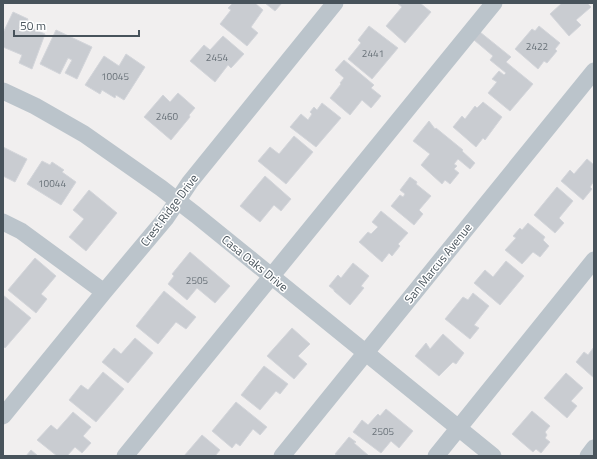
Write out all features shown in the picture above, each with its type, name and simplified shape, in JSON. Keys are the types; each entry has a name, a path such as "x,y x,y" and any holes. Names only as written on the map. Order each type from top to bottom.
{"street":[{"name":"Crest Ridge Drive","path":"3,416 166,218 190,182 335,3"},
{"path":"125,456 494,3"},
{"name":"San Marcus Avenue","path":"282,456 594,71"},
{"name":"Casa Oaks Drive","path":"3,91 35,106 84,134 178,200 493,456"},
{"path":"3,222 21,231 104,292"},
{"path":"436,456 594,260"},
{"path":"588,456 594,448"}],"building":[{"path":"233,3 255,3 263,10 251,27 258,33 247,46 220,24 231,10 228,8"},
{"path":"265,3 282,3 275,11"},
{"path":"397,3 420,3 431,12 405,43 386,26 402,7"},
{"path":"562,3 587,3 591,7 576,20 581,25 569,36 550,14"},
{"path":"13,12 28,19 25,25 45,34 32,69 19,63 22,55 3,47 3,33"},
{"path":"369,26 398,48 372,79 348,59 361,43 358,40"},
{"path":"539,26 560,43 555,49 557,51 547,63 544,61 538,69 515,49 532,29 535,31"},
{"path":"56,30 92,47 77,79 65,73 72,60 68,58 60,74 40,64"},
{"path":"480,32 511,57 506,62 533,84 510,111 488,93 497,82 492,79 499,71 504,75 506,73 490,60 493,56 474,40"},
{"path":"223,36 244,54 231,68 228,65 215,82 190,61 204,45 210,50"},
{"path":"126,54 145,67 124,100 116,95 115,98 102,90 100,94 85,85 104,56 119,66"},
{"path":"344,60 374,85 371,88 381,96 371,108 362,100 350,115 330,98 344,78 335,70"},
{"path":"178,93 195,108 189,115 190,117 171,140 144,117 163,95 170,102"},
{"path":"483,102 502,117 485,140 483,138 476,147 453,127 462,116 465,119 475,106 477,108"},
{"path":"322,103 341,118 316,147 290,127 301,114 308,120 312,114 310,112 314,107 317,110"},
{"path":"429,121 435,129 436,128 463,150 462,151 475,163 470,169 458,159 454,164 457,166 454,169 459,173 450,184 445,180 442,184 421,165 430,154 413,141"},
{"path":"294,136 313,152 286,184 258,161 270,147 279,154"},
{"path":"3,147 27,159 15,182 3,176"},
{"path":"587,159 594,165 594,181 590,187 592,189 583,200 561,181 570,170 574,174"},
{"path":"42,161 50,165 52,162 64,170 62,172 76,182 61,205 27,184"},
{"path":"265,176 291,199 281,211 274,205 260,222 240,206"},
{"path":"410,177 431,196 419,210 423,214 414,225 391,206 400,195 403,197 405,194 400,190"},
{"path":"557,187 573,201 559,218 564,223 555,233 534,215"},
{"path":"89,190 117,213 86,251 69,237 84,219 73,210"},
{"path":"381,211 408,233 398,244 400,246 392,256 389,253 382,262 359,242 368,232 371,234 378,227 372,222"},
{"path":"528,223 545,237 543,240 549,246 540,257 533,252 522,264 505,250 516,238 513,236 520,228 522,230"},
{"path":"190,252 230,286 215,303 197,288 187,300 168,284 174,276 172,274"},
{"path":"35,258 56,276 41,294 47,299 36,313 8,290"},
{"path":"506,261 524,276 500,305 474,283 485,270 493,277"},
{"path":"353,263 369,276 361,286 364,288 350,305 329,286 338,275 341,278"},
{"path":"164,291 196,317 186,329 176,322 158,344 136,326"},
{"path":"473,293 489,306 474,325 479,328 470,339 445,319 463,297 468,300"},
{"path":"3,295 31,318 5,348 3,346"},
{"path":"292,328 310,344 298,356 307,364 294,379 267,356"},
{"path":"443,334 464,353 456,364 453,362 439,376 415,356 426,343 430,349"},
{"path":"135,338 153,353 128,383 102,362 114,348 121,354"},
{"path":"594,347 594,378 576,362 584,352 588,355"},
{"path":"264,366 288,384 280,394 276,391 260,410 241,395"},
{"path":"103,372 124,389 96,422 69,400 81,385 88,390"},
{"path":"566,373 583,388 571,401 577,406 567,418 544,398"},
{"path":"236,402 267,427 260,435 253,429 240,446 236,443 232,448 212,431"},
{"path":"386,409 413,431 399,448 391,441 381,453 353,432 362,420 368,425 378,414 380,416"},
{"path":"532,411 550,426 545,432 547,435 545,438 550,442 541,453 536,449 533,452 512,434"},
{"path":"73,412 91,427 83,436 91,443 82,453 75,447 67,456 57,456 37,440 51,425 57,430"},
{"path":"202,435 220,450 215,456 184,456"},
{"path":"349,437 369,456 338,456 335,454"},
{"path":"31,450 38,456 26,456"}]}
